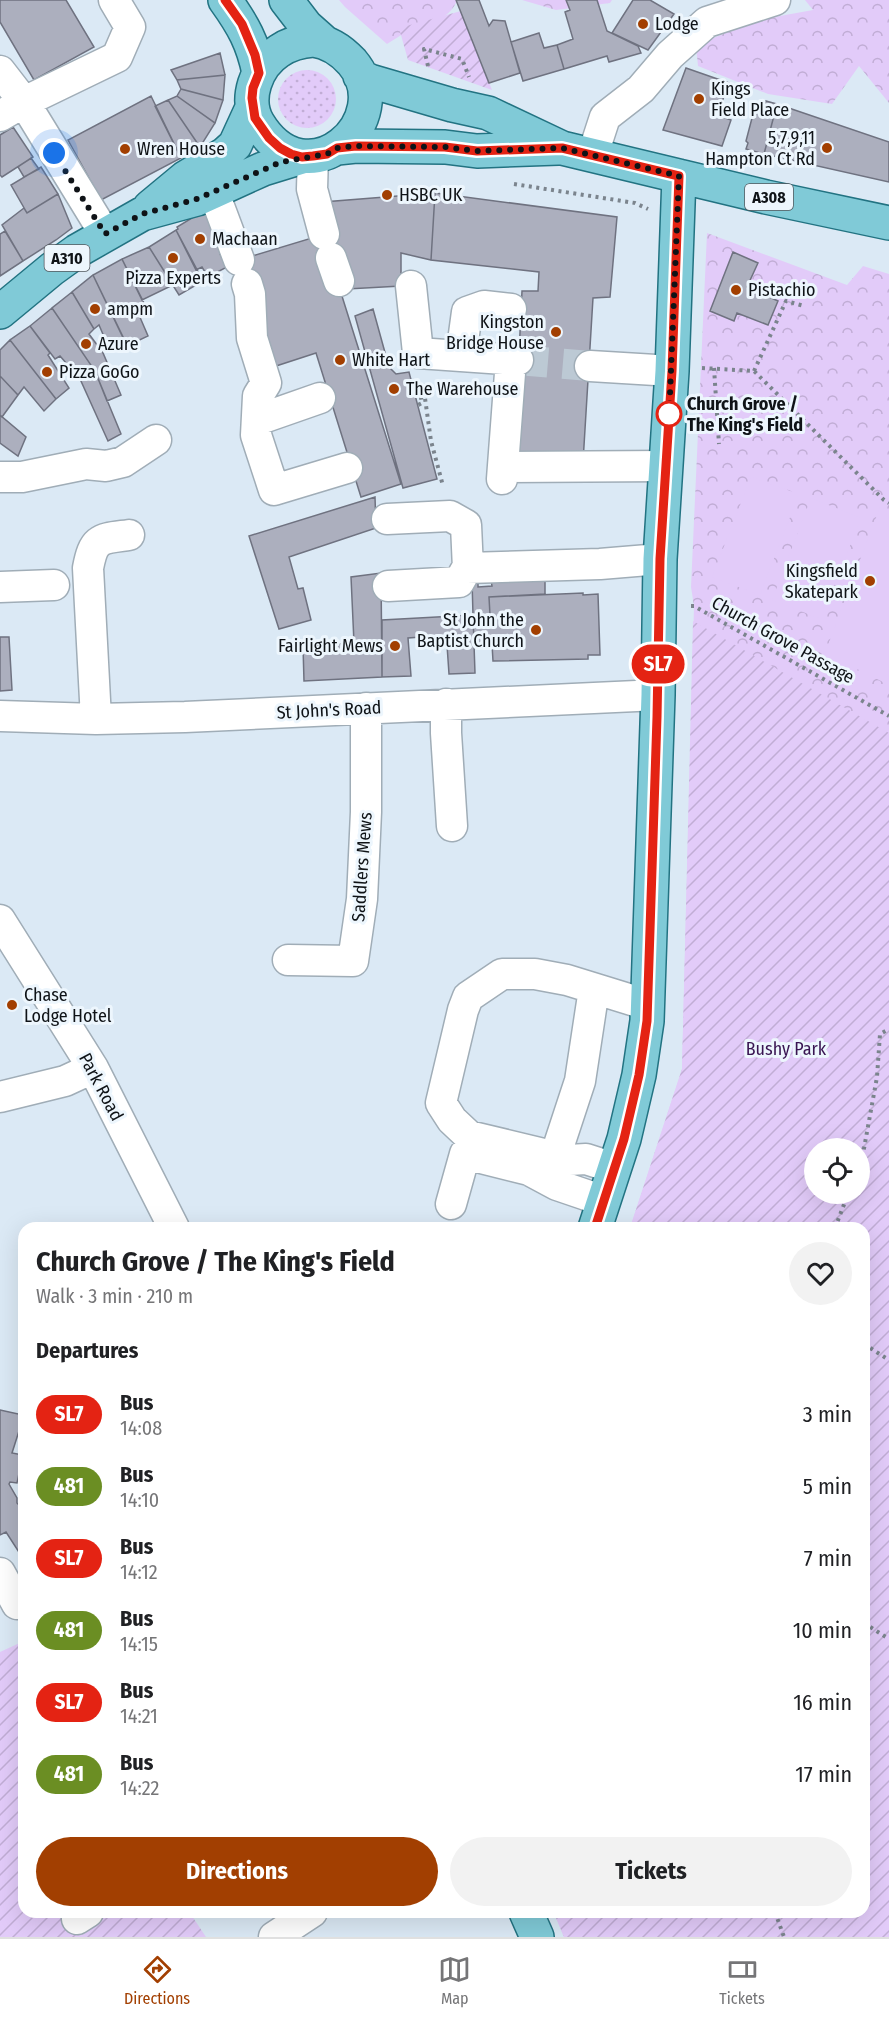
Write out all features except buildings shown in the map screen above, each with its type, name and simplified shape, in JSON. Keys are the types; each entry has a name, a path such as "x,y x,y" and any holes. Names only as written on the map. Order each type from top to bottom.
{"main road":[{"path":"225,0 242,24 255,55 259,73"},
{"path":"286,0 306,26 324,42 346,56 360,76 364,107 361,119 347,138 317,154 280,148 269,138 255,118 252,108 253,88 259,73 268,60 279,51 301,41 324,42"},
{"name":"A308","path":"360,76 452,105 488,113 578,151 889,223"},
{"name":"A310","path":"207,181 225,153 235,145 252,108"},
{"name":"A308","path":"317,154 356,146 445,147 477,151 578,151"},
{"name":"A310","path":"0,312 52,269 105,234 142,214 185,178 207,181 317,154"},
{"path":"599,1215 624,1139 639,1075 648,1005 658,695 658,602 672,365 679,176"},
{"path":"529,1918 537,1937"}],"street":[{"path":"12,109 117,57 130,27 114,0"},
{"path":"578,151 605,117 641,89 670,55 707,22 775,0"},
{"path":"0,71 12,109 105,234"},
{"path":"317,154 312,189 332,258"},
{"path":"207,181 250,294 252,338 266,383 258,396 256,435 274,490 347,468"},
{"path":"411,286 418,352 515,360 503,473 666,466"},
{"path":"461,356 467,312 484,306 511,309"},
{"path":"590,366 672,365"},
{"path":"257,420 320,398"},
{"path":"0,477 22,477 86,464 106,466 123,462 156,440"},
{"path":"387,519 450,516 466,525 468,569"},
{"path":"96,719 88,568 92,549 103,538 129,535"},
{"path":"388,586 459,582 467,568 600,564 660,559"},
{"path":"0,587 54,585"},
{"name":"St John's Road","path":"0,709 96,719 658,695"},
{"path":"446,704 452,826"},
{"name":"Saddlers Mews","path":"288,960 353,961 362,899 366,812 366,708"},
{"name":"Park Road","path":"0,920 93,1068 171,1222"},
{"path":"614,1168 586,1159 569,1160 469,1137 452,1120 441,1103 468,996 502,974 535,975 567,980 648,1005"},
{"path":"555,1157 580,1081 594,989"},
{"path":"0,1097 65,1081 93,1068"},
{"path":"451,1204 465,1155 529,1170 557,1185 599,1215"},
{"path":"0,1573 14,1606"},
{"path":"274,1937 303,1918"}],"path":[{"path":"428,67 423,49 462,58 470,83"},
{"path":"511,183 635,203 651,210"},
{"path":"754,371 786,302 804,306"},
{"path":"672,365 754,371 884,500 889,502"},
{"path":"714,368 719,444"},
{"path":"416,374 422,403 418,405"},
{"path":"422,378 431,441 450,516"},
{"name":"Church Grove Passage","path":"658,602 694,606 889,716"},
{"path":"866,1138 877,1077 880,1034 889,1029"},
{"path":"837,1222 844,1204"},
{"path":"870,1348 889,1360"},
{"path":"870,1627 889,1639"},
{"path":"776,1918 784,1937"}],"green space":[{"path":"339,0 457,0 443,17 404,33 387,44"},
{"path":"522,0 612,0 610,3 556,10"},
{"path":"805,0 889,0 889,103 859,66 832,104 768,94 698,66 696,45 758,20 813,10"},
{"path":"461,11 492,90 408,60 399,28"},
{"path":"307,70 318,72 331,83 336,99 334,110 323,123 307,128 296,126 283,115 278,99 280,88 291,75"},
{"name":"Bushy Park","path":"707,233 847,285 863,266 889,274 889,1937 564,1937 556,1918 870,1918 870,1222 632,1222 682,1069 694,606 691,587"},
{"path":"751,477 799,494 760,595 712,577"},
{"path":"811,498 861,518 821,619 772,600"},
{"name":"Kingsfield Skatepark","path":"880,507 889,510 889,685 825,653"},
{"path":"693,621 889,733 889,1937 564,1937 556,1918 870,1918 870,1222 632,1222 682,1069"},
{"path":"18,1644 18,1918 193,1918 206,1937 0,1937 0,1652"}],"tunnel":[{"path":"518,360 590,366"}],"bus line":[{"name":"SL7","path":"225,0 242,24 255,55 259,73 252,98 255,118 269,138 291,154 302,157 313,156 327,154 337,148 356,146 445,147 477,151 562,148 679,176 672,371 658,602 657,717 647,1021 639,1075 624,1139 597,1222"}],"place":[{"name":"Lodge","path":"643,24"},
{"name":"Kings Field Place","path":"699,99"},
{"name":"5,7,9,11 Hampton Ct Rd","path":"827,148"},
{"name":"Wren House","path":"125,149"},
{"name":"HSBC UK","path":"387,195"},
{"name":"Machaan","path":"200,239"},
{"name":"Pizza Experts","path":"173,258"},
{"name":"Pistachio","path":"736,290"},
{"name":"ampm","path":"95,309"},
{"name":"Kingston Bridge House","path":"556,332"},
{"name":"Azure","path":"86,344"},
{"name":"White Hart","path":"340,360"},
{"name":"Pizza GoGo","path":"47,372"},
{"name":"The Warehouse","path":"394,389"},
{"name":"Church Grove / The King's Field","path":"669,414"},
{"name":"Kingsfield Skatepark","path":"870,581"},
{"name":"St John the Baptist Church","path":"536,630"},
{"name":"Fairlight Mews","path":"395,646"},
{"name":"Chase Lodge Hotel","path":"12,1005"}],"route":[{"path":"54,153 105,234 142,214 197,199 281,162 327,154 337,148 356,146 445,147 477,151 562,148 679,176 669,419 669,414"}]}
